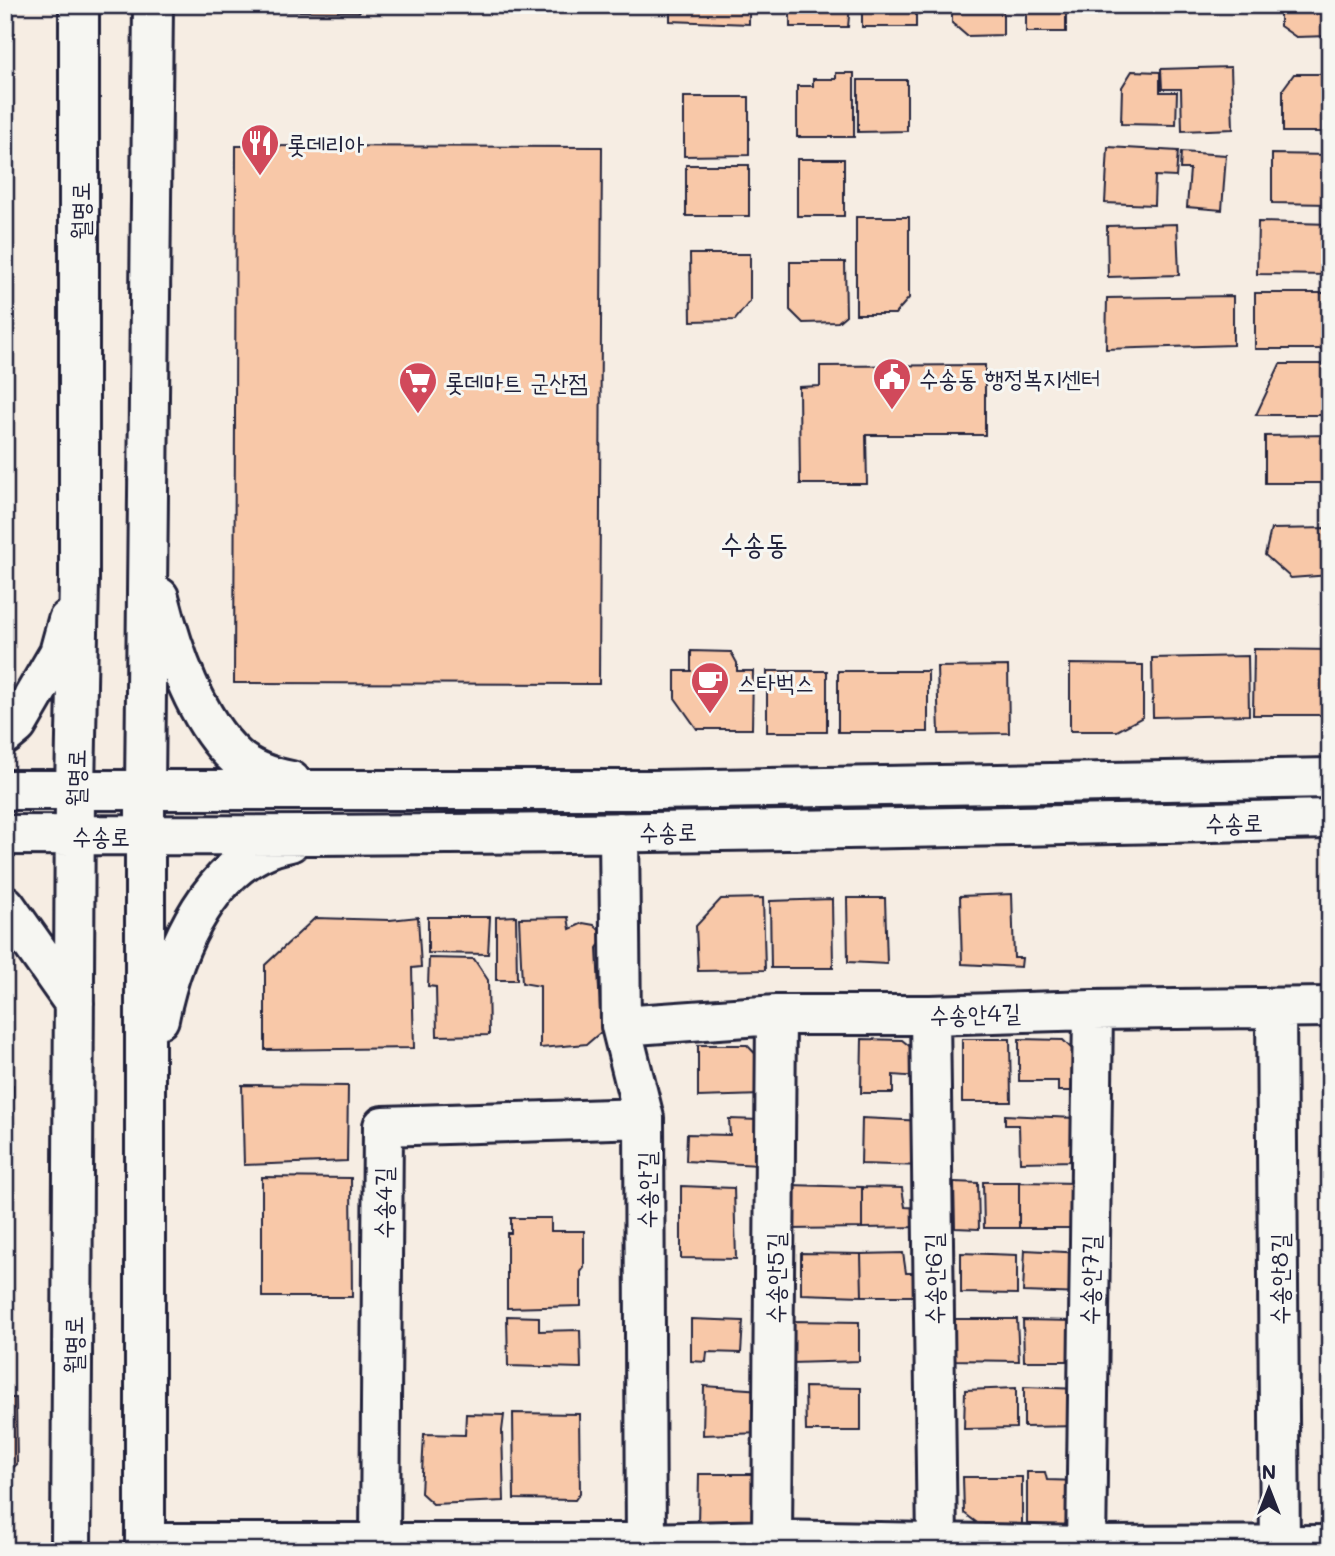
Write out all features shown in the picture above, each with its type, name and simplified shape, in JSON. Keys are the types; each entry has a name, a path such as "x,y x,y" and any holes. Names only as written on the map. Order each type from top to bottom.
{"street":[{"name":"월명로","path":"71,1551 75,790 79,580 79,5"},
{"path":"153,5 145,789 145,1547 380,1543 646,1547 772,1540 1086,1548 1280,1548 1330,1545"},
{"path":"148,549 166,624 181,668 214,733 238,759 266,775 338,789"},
{"path":"5,735 17,725 59,653 79,580"},
{"name":"수송로","path":"5,790 654,790 1330,778"},
{"name":"수송로","path":"5,835 619,832 1330,819"},
{"name":"수송안길","path":"619,832 621,1026 644,1118 646,1547"},
{"path":"146,1083 161,1007 174,966 194,923 211,895 232,870 253,854 285,843 332,835"},
{"path":"5,905 74,1003"},
{"name":"수송안4길","path":"621,1026 776,1015 1330,1007"},
{"name":"수송안8길","path":"1276,1008 1280,1548"},
{"name":"수송안7길","path":"1086,1548 1093,1010"},
{"name":"수송안6길","path":"930,1014 937,1544"},
{"name":"수송안5길","path":"772,1540 776,1015"},
{"name":"수송4길","path":"380,1543 383,1126 644,1118"}],"building":[{"path":"240,5 365,5 359,12 244,11"},
{"path":"456,5 501,5 501,9 461,9"},
{"path":"508,5 530,5 530,9 507,8"},
{"path":"544,5 592,5 587,9 544,11"},
{"path":"670,5 749,5 749,24 670,21"},
{"path":"790,5 850,5 848,27 790,27"},
{"path":"862,5 916,5 916,27 862,27"},
{"path":"952,5 1003,5 1003,35 967,36 952,23"},
{"path":"1026,5 1066,5 1066,32 1026,32"},
{"path":"1280,5 1330,5 1330,36 1296,37 1280,26"},
{"path":"1231,67 1233,129 1182,131 1181,89 1162,89 1161,69"},
{"path":"1132,71 1160,72 1160,92 1177,92 1176,125 1121,124 1122,87"},
{"path":"836,73 854,73 854,137 797,137 797,86 813,86 813,79 836,79"},
{"path":"1294,74 1330,74 1330,132 1283,132 1283,89"},
{"path":"858,80 907,80 907,131 858,132"},
{"path":"684,97 749,97 749,155 684,156"},
{"name":"롯데마트 군산점","path":"236,146 602,147 599,684 234,683"},
{"path":"1108,147 1178,151 1176,177 1155,176 1154,205 1105,203"},
{"path":"1181,152 1226,155 1222,210 1187,207 1190,169 1180,169"},
{"path":"1272,154 1330,155 1330,204 1272,203"},
{"path":"797,159 844,159 844,216 797,216"},
{"path":"686,165 749,165 749,216 686,216"},
{"path":"856,217 909,217 909,298 895,314 856,314"},
{"path":"1258,222 1330,224 1330,275 1257,274"},
{"path":"1177,224 1179,275 1108,277 1107,226"},
{"path":"690,254 750,254 750,301 735,320 691,321"},
{"path":"790,262 845,262 846,315 838,322 803,323 790,310"},
{"path":"1255,293 1330,293 1330,349 1255,349"},
{"path":"1233,296 1233,345 1106,349 1107,298"},
{"path":"1280,364 1330,364 1330,415 1256,415"},
{"name":"수송동 행정복지센터","path":"985,365 985,435 866,435 867,484 800,484 799,387 820,386 820,366"},
{"path":"1330,435 1330,483 1265,483 1265,436"},
{"path":"1330,528 1330,575 1291,578 1265,555 1271,529"},
{"path":"1254,649 1330,650 1330,715 1253,715"},
{"path":"691,651 731,652 737,663 737,671 753,671 752,729 697,729 675,698 675,671 691,671"},
{"path":"1248,656 1249,715 1153,717 1152,658"},
{"path":"1070,664 1143,665 1143,717 1117,731 1070,731"},
{"path":"1008,666 1009,733 939,734 937,667"},
{"path":"767,671 827,671 827,732 767,732"},
{"path":"838,671 928,671 928,732 838,732"},
{"path":"1012,894 1014,958 1022,958 1021,967 962,964 960,896"},
{"path":"763,898 765,970 698,971 696,926 721,899"},
{"path":"847,898 885,898 887,964 848,962"},
{"path":"832,899 833,968 771,968 770,901"},
{"path":"516,916 517,980 496,980 496,917"},
{"path":"418,917 421,967 412,968 414,1048 265,1050 265,965 315,918 390,920"},
{"path":"428,917 490,917 488,954 428,953"},
{"path":"568,917 570,929 583,923 594,925 601,932 603,939 597,948 601,1032 587,1044 540,1048 540,986 522,983 519,918"},
{"path":"429,958 474,959 488,980 489,1035 437,1036 436,987 428,986"},
{"path":"862,1039 902,1040 918,1053 919,1077 893,1075 893,1093 861,1093"},
{"path":"962,1039 1010,1039 1011,1102 962,1102"},
{"path":"1019,1039 1063,1040 1078,1055 1078,1091 1058,1091 1058,1081 1019,1081"},
{"path":"698,1045 747,1045 762,1061 762,1095 698,1097"},
{"path":"5,1084 13,1085 12,1184 5,1184"},
{"path":"242,1085 348,1086 347,1161 244,1165"},
{"path":"1005,1115 1076,1118 1076,1161 1020,1162 1019,1125 1005,1125"},
{"path":"862,1118 924,1121 924,1166 861,1164"},
{"path":"729,1119 760,1120 759,1165 686,1161 687,1134 730,1135"},
{"path":"262,1177 351,1178 352,1297 262,1297"},
{"path":"954,1182 978,1183 979,1229 955,1228"},
{"path":"983,1182 1019,1182 1019,1228 984,1228"},
{"path":"1019,1182 1078,1183 1079,1228 1019,1228"},
{"path":"790,1185 862,1187 862,1228 790,1229"},
{"path":"681,1186 734,1188 736,1259 681,1258"},
{"path":"862,1187 902,1188 905,1207 922,1208 922,1227 862,1228"},
{"path":"5,1198 9,1198 9,1293 5,1293"},
{"path":"511,1218 551,1218 551,1231 584,1231 581,1306 507,1308 507,1233 511,1233"},
{"path":"1025,1250 1084,1253 1085,1294 1023,1292"},
{"path":"801,1253 861,1254 862,1296 801,1294"},
{"path":"903,1253 906,1273 919,1273 919,1296 862,1296 861,1254"},
{"path":"961,1253 1017,1255 1017,1294 961,1293"},
{"path":"5,1306 9,1306 9,1389 5,1389"},
{"path":"507,1316 539,1317 539,1331 580,1330 581,1368 508,1366"},
{"path":"691,1319 743,1321 741,1353 707,1352 706,1362 691,1361"},
{"path":"949,1319 1017,1319 1019,1361 949,1360"},
{"path":"1023,1320 1076,1321 1078,1361 1024,1361"},
{"path":"791,1321 859,1322 859,1361 791,1363"},
{"path":"704,1386 762,1390 762,1433 703,1435"},
{"path":"805,1387 861,1388 861,1431 806,1431"},
{"path":"1024,1387 1081,1389 1081,1426 1024,1427"},
{"path":"1016,1388 1016,1428 964,1429 965,1390"},
{"path":"5,1398 16,1398 17,1464 5,1475"},
{"path":"513,1413 579,1414 580,1493 575,1500 514,1499"},
{"path":"466,1414 504,1415 504,1501 433,1504 421,1493 424,1434 465,1435"},
{"path":"1027,1472 1045,1472 1047,1480 1081,1481 1081,1512 1066,1528 1027,1528"},
{"path":"699,1474 753,1474 752,1524 698,1525"},
{"path":"963,1477 1022,1477 1022,1524 980,1525 964,1513"}],"place":[{"name":"롯데리아","path":"260,177"},
{"name":"수송동 행정복지센터","path":"892,411"},
{"name":"롯데마트 군산점","path":"418,415"},
{"name":"스타벅스","path":"710,715"}],"district":[{"name":"수송동","path":"754,543"}]}
